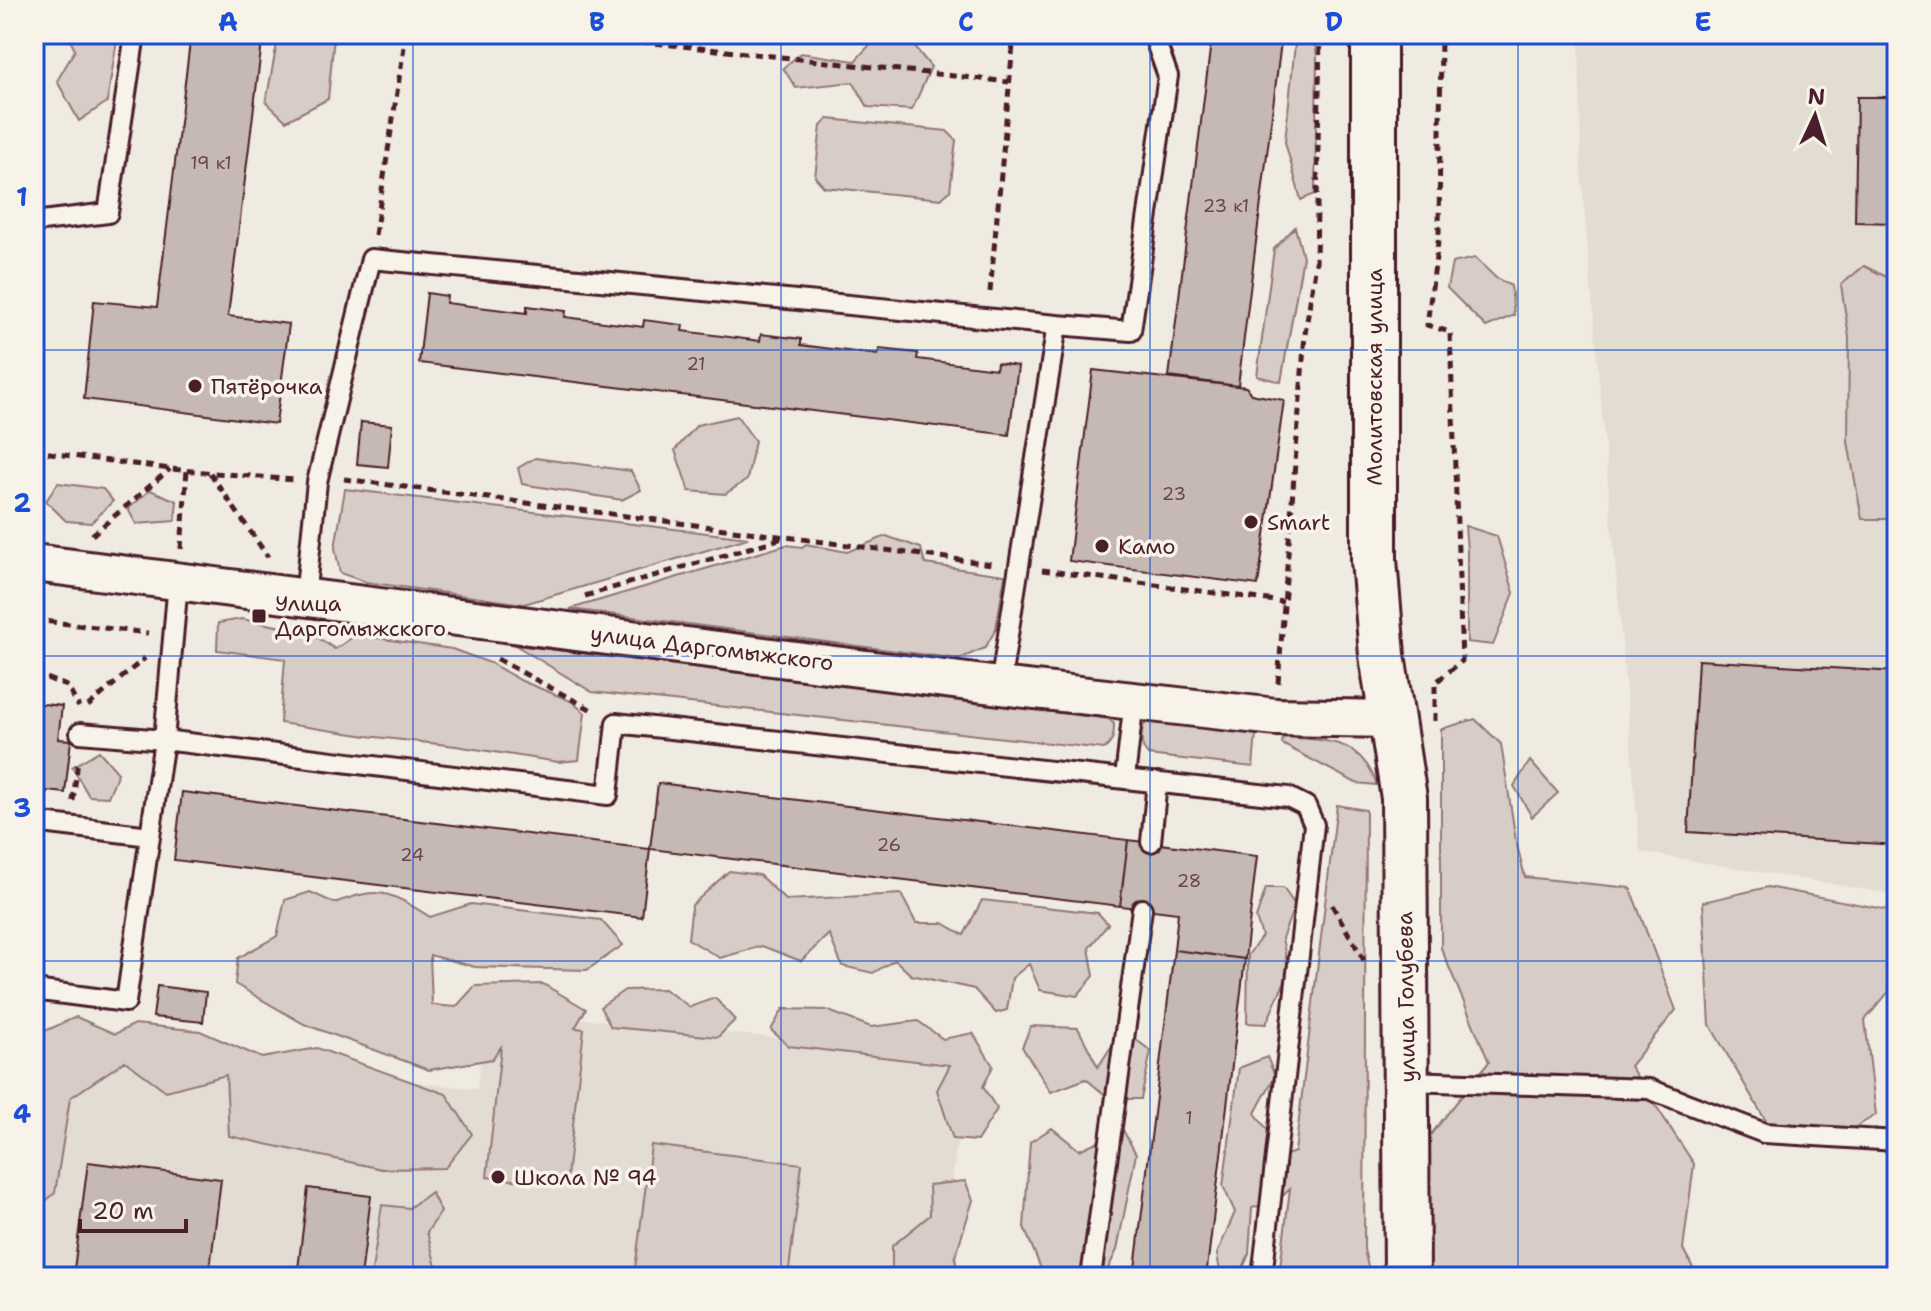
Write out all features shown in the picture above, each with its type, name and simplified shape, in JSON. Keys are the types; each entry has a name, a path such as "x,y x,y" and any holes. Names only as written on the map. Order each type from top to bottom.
{"street":[{"name":"Молитовская улица","path":"1374,34 1374,560 1382,655 1392,719"},
{"name":"улица Даргомыжского","path":"44,564 1000,686 1276,717 1392,719"},
{"name":"улица Голубева","path":"1392,719 1404,798 1407,1277"}],"lane":[{"path":"34,222 108,213 135,34"},
{"path":"305,598 317,482 371,259 1131,331 1168,76 1153,34"},
{"path":"1000,686 1057,325"},
{"path":"34,990 126,1002 164,740 178,582"},
{"path":"1125,778 1134,700"},
{"path":"80,733 164,740 608,795 616,723 1288,797 1306,806 1314,825 1262,1277"},
{"path":"1151,842 1157,782"},
{"path":"34,822 150,836"},
{"path":"1091,1277 1142,909"},
{"path":"1407,1081 1649,1089 1764,1133 1897,1141"}],"path":[{"path":"371,259 406,34"},
{"path":"572,34 1009,82"},
{"path":"988,319 1014,34"},
{"path":"1280,655 1305,334 1316,263 1320,34"},
{"path":"1435,726 1435,683 1462,661 1450,332 1427,325 1439,235 1441,34"},
{"path":"34,451 171,469 317,482 347,479 1283,602"},
{"path":"44,564 171,469"},
{"path":"178,582 187,470"},
{"path":"209,472 276,569 305,598"},
{"path":"577,598 788,537"},
{"path":"34,620 157,634 172,633"},
{"path":"82,711 172,633"},
{"path":"489,655 616,723"},
{"path":"1309,871 1366,963"}],"shaded area":[{"path":"67,34 118,34 107,102 79,121 57,81 75,50"},
{"path":"295,34 334,36 328,99 286,121 266,102 278,38"},
{"path":"1296,34 1313,34 1317,55 1315,194 1301,200 1285,142"},
{"path":"1579,34 1897,34 1897,895 1640,852 1581,171"},
{"path":"876,38 914,46 931,67 912,110 868,107 853,82 796,88 783,68 801,53 855,61"},
{"path":"828,119 947,131 956,140 950,191 941,199 824,187 815,177 821,126"},
{"path":"1295,227 1303,257 1281,382 1257,376 1274,249"},
{"path":"1475,258 1496,278 1511,286 1514,315 1486,327 1447,288 1452,263"},
{"path":"1864,266 1897,282 1897,519 1862,519 1848,442 1849,337 1841,285"},
{"path":"737,416 755,441 747,480 725,494 689,491 675,450 697,425"},
{"path":"535,458 631,471 641,490 622,500 522,484 518,468"},
{"path":"58,483 103,489 113,501 91,523 66,521 46,501"},
{"path":"345,489 748,538 524,604 366,582 340,573 335,548"},
{"path":"150,490 177,501 175,521 136,524 128,509"},
{"path":"1465,526 1497,536 1514,593 1493,645 1467,642"},
{"path":"886,536 921,548 925,564 1005,575 996,629 985,648 959,659 570,609 786,545 802,547 806,544 847,552"},
{"path":"242,619 311,633 335,649 356,635 452,649 490,663 522,681 571,701 585,713 579,760 558,762 280,723 285,659 217,650 218,623"},
{"path":"515,645 1109,719 1114,724 1113,735 1104,749 592,692"},
{"path":"1475,719 1501,744 1516,841 1525,877 1630,888 1676,1010 1630,1066 1694,1164 1683,1249 1698,1277 1429,1277 1428,1138 1489,1062 1441,948 1441,729"},
{"path":"1149,721 1256,734 1253,767 1148,755 1142,738 1143,726"},
{"path":"1283,737 1340,744 1361,758 1377,785 1356,783 1282,744"},
{"path":"99,751 118,773 108,797 89,796 72,767"},
{"path":"1530,761 1558,793 1532,817 1514,786"},
{"path":"1337,805 1366,810 1364,1249 1368,1267 1364,1270 1364,1277 1272,1277 1280,1268 1290,1189 1277,1201 1252,1208 1249,1254 1239,1277 1221,1277 1217,1254 1235,1212 1223,1186 1239,1068 1267,1057 1275,1076 1255,1113 1286,1155 1295,1152"},
{"path":"729,871 759,875 786,900 901,894 916,923 943,923 964,935 982,900 1098,913 1108,924 1089,948 1094,976 1077,996 1040,990 1029,964 1012,978 1007,1010 996,1013 974,989 911,975 895,960 873,973 842,966 829,934 801,961 762,946 720,958 688,939 692,905"},
{"path":"1768,887 1894,911 1897,923 1897,982 1865,1020 1876,1115 1838,1137 1770,1128 1710,1025 1703,902"},
{"path":"1266,888 1283,888 1295,905 1282,938 1289,972 1266,1024 1247,1023 1248,955 1262,936 1256,918"},
{"path":"310,892 334,903 363,894 384,894 404,901 430,917 471,904 601,920 623,945 587,970 475,967 430,955 432,1005 456,1007 475,986 543,984 586,1009 575,1028 584,1029 566,1186 487,1177 501,1047 492,1059 429,1070 304,1024 235,984 238,958 277,936 285,900"},
{"path":"664,989 690,1007 715,998 735,1020 718,1037 611,1027 600,1007 625,990"},
{"name":"Школа № 94","path":"487,1009 967,1057 941,1277 34,1277 56,1042 477,1089"},
{"path":"783,1009 826,1010 871,1027 918,1021 943,1039 973,1033 993,1066 983,1087 997,1109 977,1141 953,1139 937,1090 950,1065 789,1046 771,1030"},
{"path":"76,1017 115,1034 135,1024 200,1031 262,1058 317,1048 446,1094 472,1134 445,1168 382,1169 229,1136 226,1075 166,1091 125,1061 70,1098 55,1193 34,1211 34,1064 45,1031"},
{"path":"1031,1026 1078,1028 1098,1067 1115,1041 1135,1039 1151,1051 1141,1099 1110,1099 1086,1079 1051,1092 1022,1047"},
{"path":"1052,1128 1079,1150 1123,1130 1136,1154 1117,1250 1104,1277 1039,1277 1042,1271 1024,1227 1030,1142"},
{"path":"651,1145 802,1164 788,1277 634,1277"},
{"path":"965,1181 973,1200 955,1257 958,1277 892,1277 892,1246 930,1215 929,1185"},
{"path":"431,1192 441,1212 427,1232 436,1277 371,1277 382,1205 409,1208"}],"building":[{"path":"191,34 263,34 228,316 289,324 276,424 84,399 94,301 157,307"},
{"path":"1212,34 1282,34 1238,386 1169,377"},
{"path":"1857,97 1897,97 1897,223 1855,222"},
{"path":"427,293 447,296 446,303 527,313 527,306 566,311 565,317 643,327 644,320 683,325 682,331 760,341 761,334 801,339 801,345 878,355 879,349 918,353 917,359 996,369 997,363 1018,366 1009,435 419,363"},
{"path":"1093,370 1246,387 1251,394 1284,400 1258,585 1069,561"},
{"path":"361,422 392,425 388,467 357,464"},
{"path":"1698,660 1897,672 1897,845 1688,832"},
{"path":"34,703 62,706 58,739 71,740 65,793 47,791 45,808 34,807"},
{"path":"658,783 1128,840 1120,906 650,849"},
{"path":"182,792 650,849 642,917 174,860"},
{"path":"1128,840 1257,856 1245,959 1174,950 1178,913 1120,906"},
{"path":"1174,950 1245,959 1206,1277 1134,1277"},
{"path":"157,986 206,992 203,1022 153,1017"},
{"path":"88,1162 221,1179 209,1277 73,1277"},
{"path":"308,1188 371,1196 361,1277 297,1277"}],"place":[{"name":"Пятёрочка","path":"195,386"},
{"name":"Smart","path":"1251,522"},
{"name":"Камо","path":"1102,546"},
{"name":"Улица Даргомыжского","path":"259,616"},
{"name":"Школа № 94","path":"498,1177"}]}
